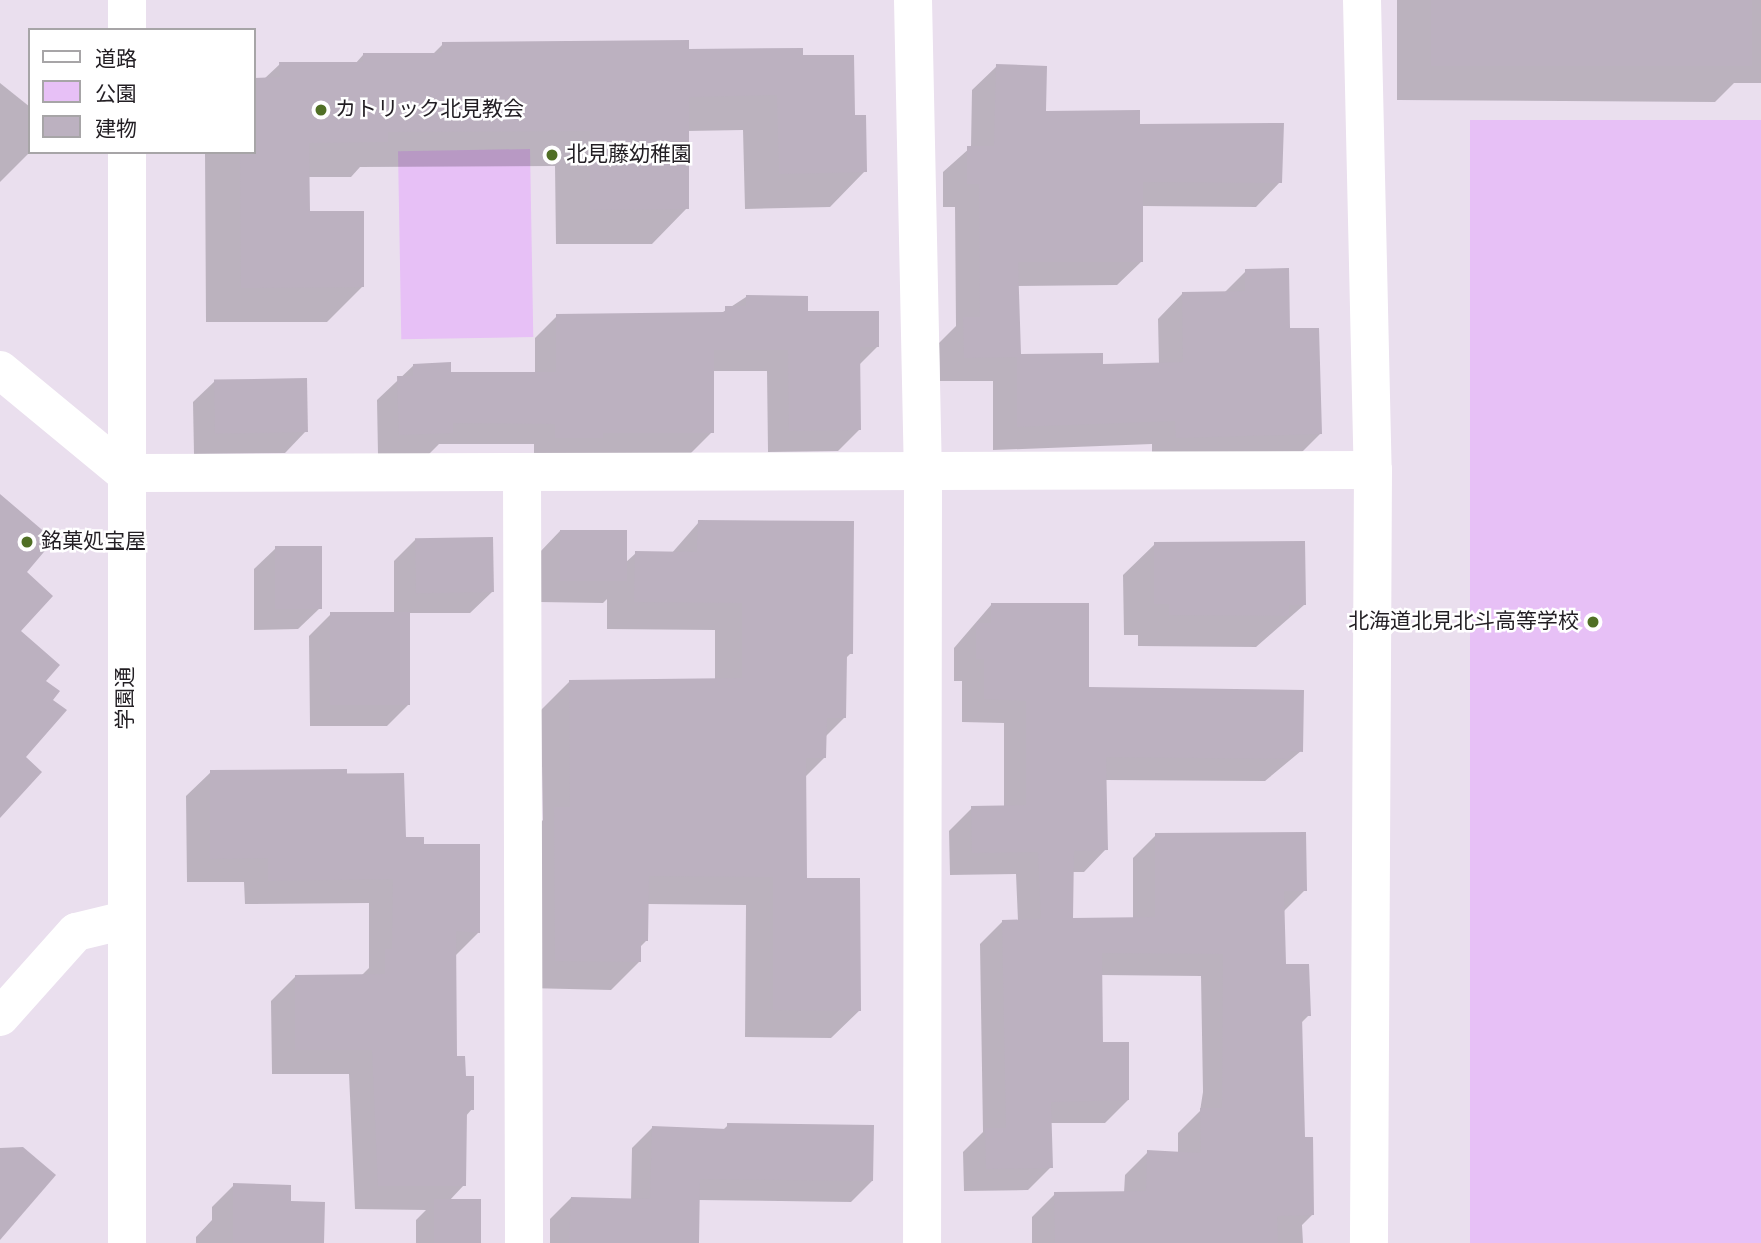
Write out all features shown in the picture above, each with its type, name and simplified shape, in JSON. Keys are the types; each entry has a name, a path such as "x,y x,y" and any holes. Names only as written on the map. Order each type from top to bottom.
{"street":[{"path":"127,0 127,28"},
{"path":"914,0 923,471 922,1243"},
{"path":"1362,0 1373,470 1369,1243"},
{"name":"学園通","path":"127,154 127,1243"},
{"path":"0,370 125,473 1373,470"},
{"path":"523,474 524,1243"},
{"path":"0,1017 76,932 126,920"}],"green space":[{"name":"北海道北見北斗高等学校","path":"1470,120 1761,120 1761,1243 1470,1243"},
{"path":"530,149 533,337 401,339 398,151"}],"building":[{"path":"1431,0 1752,0 1752,66 1431,66"},
{"path":"689,40 689,49 803,48 803,55 854,55 855,115 866,115 867,172 779,174 777,95 689,97 689,209 590,210 590,131 388,132 388,142 309,143 310,211 364,211 364,287 241,288 240,154 256,154 256,78 280,77 279,62 363,62 363,53 442,53 442,42"},
{"path":"996,64 1047,66 1046,111 1140,110 1140,124 1284,123 1282,183 1143,182 1143,262 1018,262 1021,354 1103,353 1103,364 1183,362 1182,292 1245,291 1245,269 1289,268 1290,328 1319,328 1322,434 1176,438 1175,421 1017,427 1017,357 964,358 963,317 980,317 979,184 967,184 967,146 994,146"},
{"path":"746,295 808,296 808,311 879,311 879,347 860,347 861,430 789,431 788,350 714,350 714,433 603,433 603,438 555,438 555,424 453,423 453,433 399,435 397,376 413,376 413,364 451,362 451,372 556,372 556,314 725,312 725,306 746,306"},
{"path":"307,378 308,432 215,434 214,380"},
{"path":"0,494 54,540 27,572 53,596 21,631 60,665 46,681 60,691 53,700 67,710 26,757 42,772 0,818"},
{"path":"698,520 854,521 853,654 847,654 846,718 827,718 826,758 806,758 807,878 860,878 861,1011 773,1010 773,877 649,876 648,941 641,941 641,962 555,961 554,807 570,807 569,680 742,678 742,603 634,602 635,551 697,552"},
{"path":"560,530 627,530 627,581 560,581"},
{"path":"493,537 494,592 416,593 415,538"},
{"path":"1305,541 1306,605 1289,605 1289,616 1169,615 1169,604 1154,604 1154,542"},
{"path":"275,546 322,546 322,609 275,609"},
{"path":"991,603 1089,603 1089,687 1304,690 1303,752 1290,751 1290,759 1106,757 1108,850 1074,851 1073,918 1155,917 1155,833 1306,832 1307,891 1284,891 1286,964 1309,964 1311,1016 1302,1016 1305,1137 1313,1137 1314,1215 1277,1216 1278,1243 1055,1243 1054,1192 1146,1191 1147,1150 1201,1153 1200,1108 1222,1108 1223,954 1102,953 1103,1042 1129,1042 1129,1100 1051,1102 1053,1168 986,1169 985,1128 1006,1128 1002,920 1041,919 1038,852 972,853 971,806 1026,805 1026,701 984,699 984,659 976,659 976,623 991,623"},
{"path":"330,612 410,612 410,705 330,705"},
{"path":"347,769 347,774 404,773 406,837 424,837 424,844 480,844 480,933 456,931 457,1056 465,1056 466,1076 474,1076 474,1110 467,1110 466,1186 378,1186 372,1050 295,1050 295,975 385,974 385,949 392,949 393,879 268,881 268,858 210,859 210,770"},
{"path":"727,1123 874,1125 873,1181 700,1179 699,1243 569,1243 571,1197 650,1199 652,1126 727,1129"},
{"path":"23,1147 56,1175 0,1240 0,1148"},
{"path":"233,1183 291,1185 291,1201 325,1202 324,1243 233,1243"},
{"path":"434,1199 481,1199 481,1243 434,1243"}],"place":[{"name":"カトリック北見教会","path":"321,110"},
{"name":"北見藤幼稚園","path":"552,155"},
{"name":"銘菓処宝屋","path":"27,542"},
{"name":"北海道北見北斗高等学校","path":"1593,622"}]}
